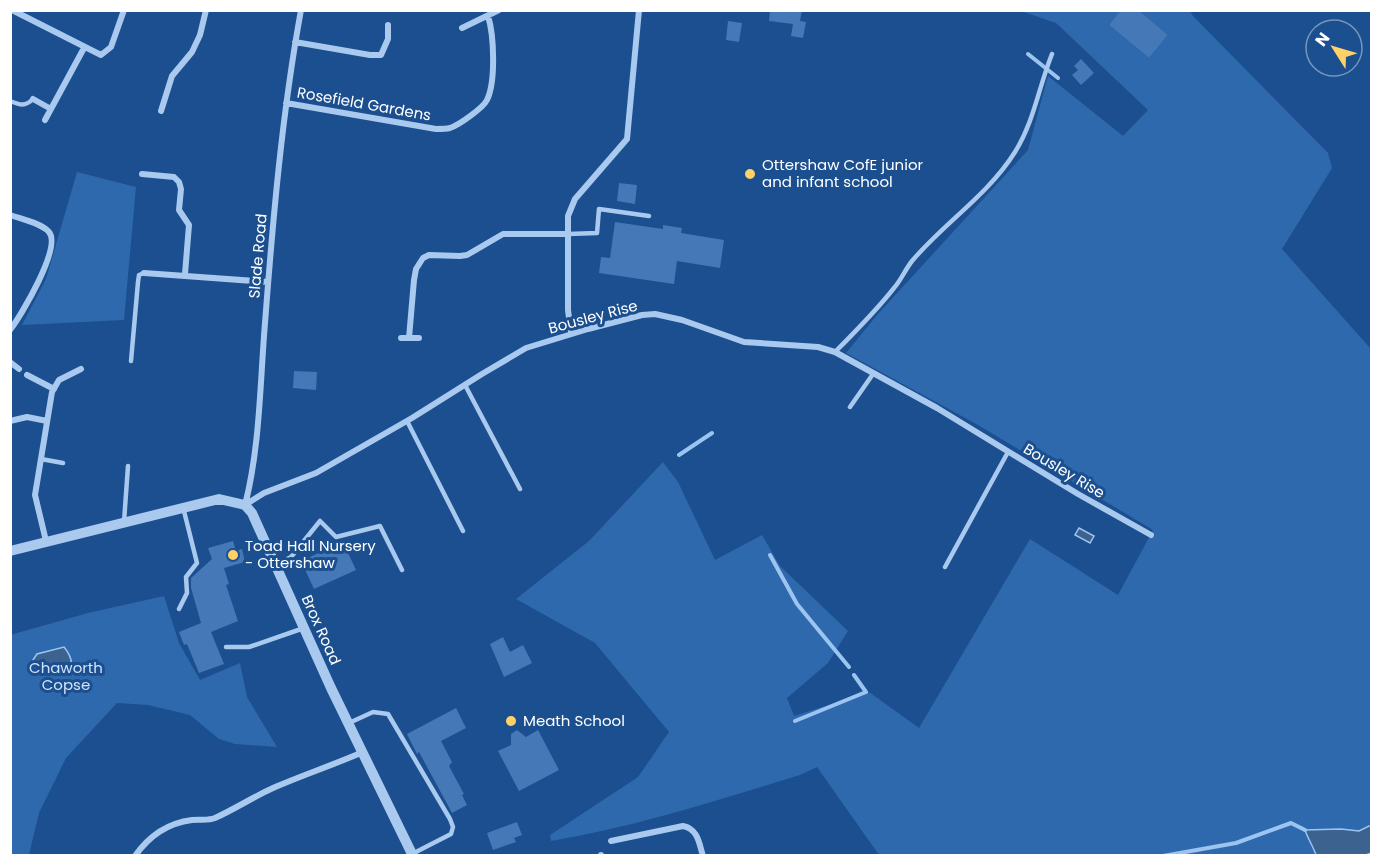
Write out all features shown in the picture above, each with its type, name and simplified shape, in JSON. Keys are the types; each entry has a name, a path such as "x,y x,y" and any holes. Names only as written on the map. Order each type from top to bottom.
{"street":[{"path":"12,10 101,55 111,47 124,10"},
{"path":"161,111 172,76 192,52 200,35 206,10"},
{"name":"Slade Road","path":"245,505 251,482 276,185 301,10"},
{"path":"462,28 500,10"},
{"path":"571,333 568,310 568,216 574,200 618,150 629,133 639,10"},
{"name":"Rosefield Gardens","path":"286,103 436,129 452,127 481,108 487,100 493,52 488,16"},
{"path":"295,42 381,55 388,39 388,25"},
{"path":"45,120 84,48"},
{"path":"33,99 51,109"},
{"path":"142,174 174,177 179,182 181,189 179,210 189,225 184,274"},
{"path":"10,215 42,227 49,231 52,238 36,289 23,313 10,330"},
{"path":"409,338 414,280 416,269 423,258 429,255 467,255 503,234 568,234"},
{"path":"144,273 184,274 268,282"},
{"name":"Bousley Rise","path":"245,505 264,493 316,473 407,421 526,348 571,333 642,315 655,314 682,320 744,342 818,347 836,352 937,408 1150,535"},
{"path":"401,338 419,338"},
{"path":"10,362 19,369"},
{"path":"46,541 35,495 47,421 54,389 59,380 81,369"},
{"path":"27,375 54,389"},
{"path":"10,421 27,417 47,421"},
{"path":"10,551 219,499 245,505"},
{"name":"Brox Road","path":"245,505 252,513 412,855"},
{"path":"135,855 158,832 171,824 194,819 211,820 232,811 270,789 363,752"},
{"path":"611,842 683,826 690,828 697,835 703,855"}],"lane":[{"path":"836,352 863,325 896,286 912,262 938,234 984,193 1015,153 1030,125 1052,54"},
{"path":"10,101 27,105 33,99"},
{"path":"568,234 597,233 599,209 649,216"},
{"path":"131,361 139,275 144,273"},
{"path":"850,407 873,374"},
{"path":"465,384 520,489"},
{"path":"407,421 463,531"},
{"path":"945,567 1008,452"},
{"path":"41,459 63,463"},
{"path":"124,522 128,466"},
{"path":"179,609 187,593 186,577 197,563 183,507"},
{"path":"276,565 291,557 320,521 336,537 380,526 402,570"},
{"path":"226,647 249,647 304,628"},
{"path":"349,723 373,712 388,714 450,819 453,827 451,834 412,855"}],"green space":[{"path":"1021,11 1121,11 1109,25 1149,58 1168,35 1138,11 1190,11 1328,153 1332,168 1282,249 1371,349 1371,855 879,855 817,767 800,775 677,812 551,841 550,835 638,777 669,732 595,643 516,599 589,541 663,462 678,482 715,560 762,535 780,566 848,631 828,663 787,698 794,716 869,692 919,728 1030,539 1118,595 1153,530 978,425 846,353 877,315 1028,150 1048,76 1123,136 1148,110 1056,23"},
{"path":"77,172 136,187 124,320 22,325 46,279"},
{"name":"Chaworth Copse","path":"164,596 179,643 200,680 240,663 247,697 277,747 235,744 219,739 190,715 148,705 117,703 66,758 39,813 29,855 11,855 10,635 88,613"}],"shaded area":[{"path":"1079,528 1094,536 1090,543 1075,535"},
{"path":"64,647 70,657 71,669 49,673 33,660 37,654"},
{"path":"1371,826 1371,853 1363,856 1316,855 1305,830 1359,831"}],"building":[{"path":"770,10 802,10 800,21 806,22 803,38 791,36 793,24 769,21"},
{"path":"1121,10 1138,10 1168,35 1149,58 1109,25"},
{"path":"728,21 742,23 739,42 726,40"},
{"path":"1081,59 1094,73 1081,85 1072,75 1078,70 1074,66"},
{"path":"619,183 637,185 635,204 617,201"},
{"path":"615,222 663,229 663,225 682,228 681,233 724,240 720,268 677,261 674,284 599,273 601,257 610,258"},
{"path":"294,371 317,372 316,390 293,388"},
{"path":"233,541 236,551 242,549 245,562 224,568 229,584 226,585 238,621 211,632 224,664 199,673 187,644 184,645 179,632 201,623 191,588 191,578 212,559 208,548"},
{"path":"343,542 356,570 314,589 301,561"},
{"path":"503,637 510,652 523,645 532,663 504,677 490,644"},
{"path":"456,708 466,728 441,741 452,762 449,766 464,794 462,795 467,805 452,813 407,734"},
{"path":"517,730 526,737 538,730 559,770 519,791 498,751 511,745 511,734"},
{"path":"517,822 522,835 514,838 516,842 493,850 487,833"}],"waterway":[{"path":"1028,54 1058,78"},
{"path":"679,455 712,433"},
{"path":"770,555 797,604 849,667"},
{"path":"795,721 866,692 854,675"},
{"path":"1163,856 1236,843 1291,823 1305,830"}],"place":[{"name":"Ottershaw CofE junior and infant school","path":"750,174"},
{"name":"Toad Hall Nursery - Ottershaw","path":"233,555"},
{"name":"Meath School","path":"511,721"}]}
